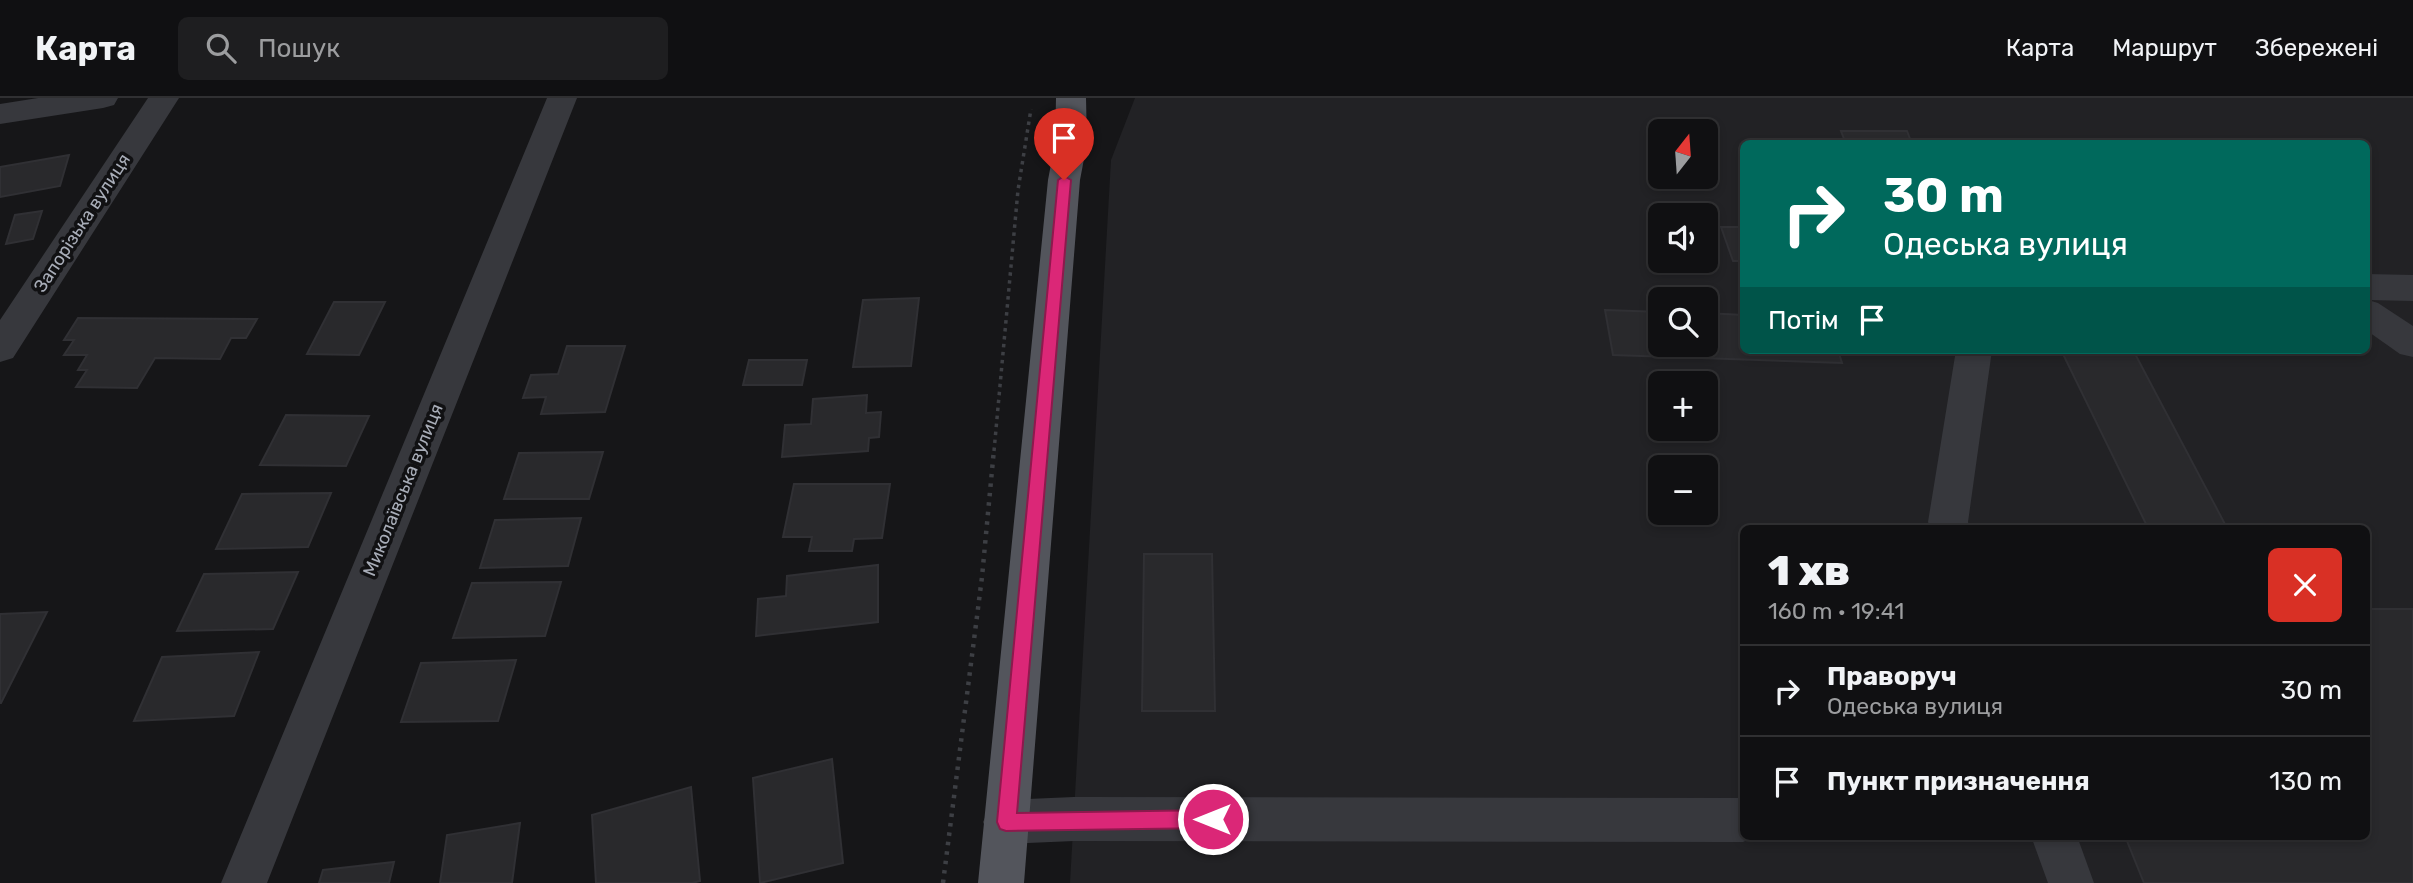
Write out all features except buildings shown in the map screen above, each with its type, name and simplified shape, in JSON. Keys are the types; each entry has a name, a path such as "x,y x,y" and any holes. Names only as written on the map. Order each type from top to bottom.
{"main road":[{"path":"1001,883 1064,180 1071,143 1071,98"},
{"path":"1071,143 1097,98"}],"street":[{"path":"0,114 103,98"},
{"name":"Запорізька вулиця","path":"0,348 164,98"},
{"name":"Миколаївська вулиця","path":"244,883 562,98"},
{"path":"2370,287 2413,288"},
{"path":"2370,315 2413,344"},
{"path":"1949,525 1972,354"},
{"path":"1006,822 1074,819 1740,820"},
{"path":"2055,840 2071,883"}],"path":[{"path":"943,883 982,577 1018,190 1033,98"}],"shaded area":[{"path":"1135,98 2413,98 2413,883 1070,883 1111,160"}],"route":[{"path":"1064,180 1006,822 1213,819"}]}
